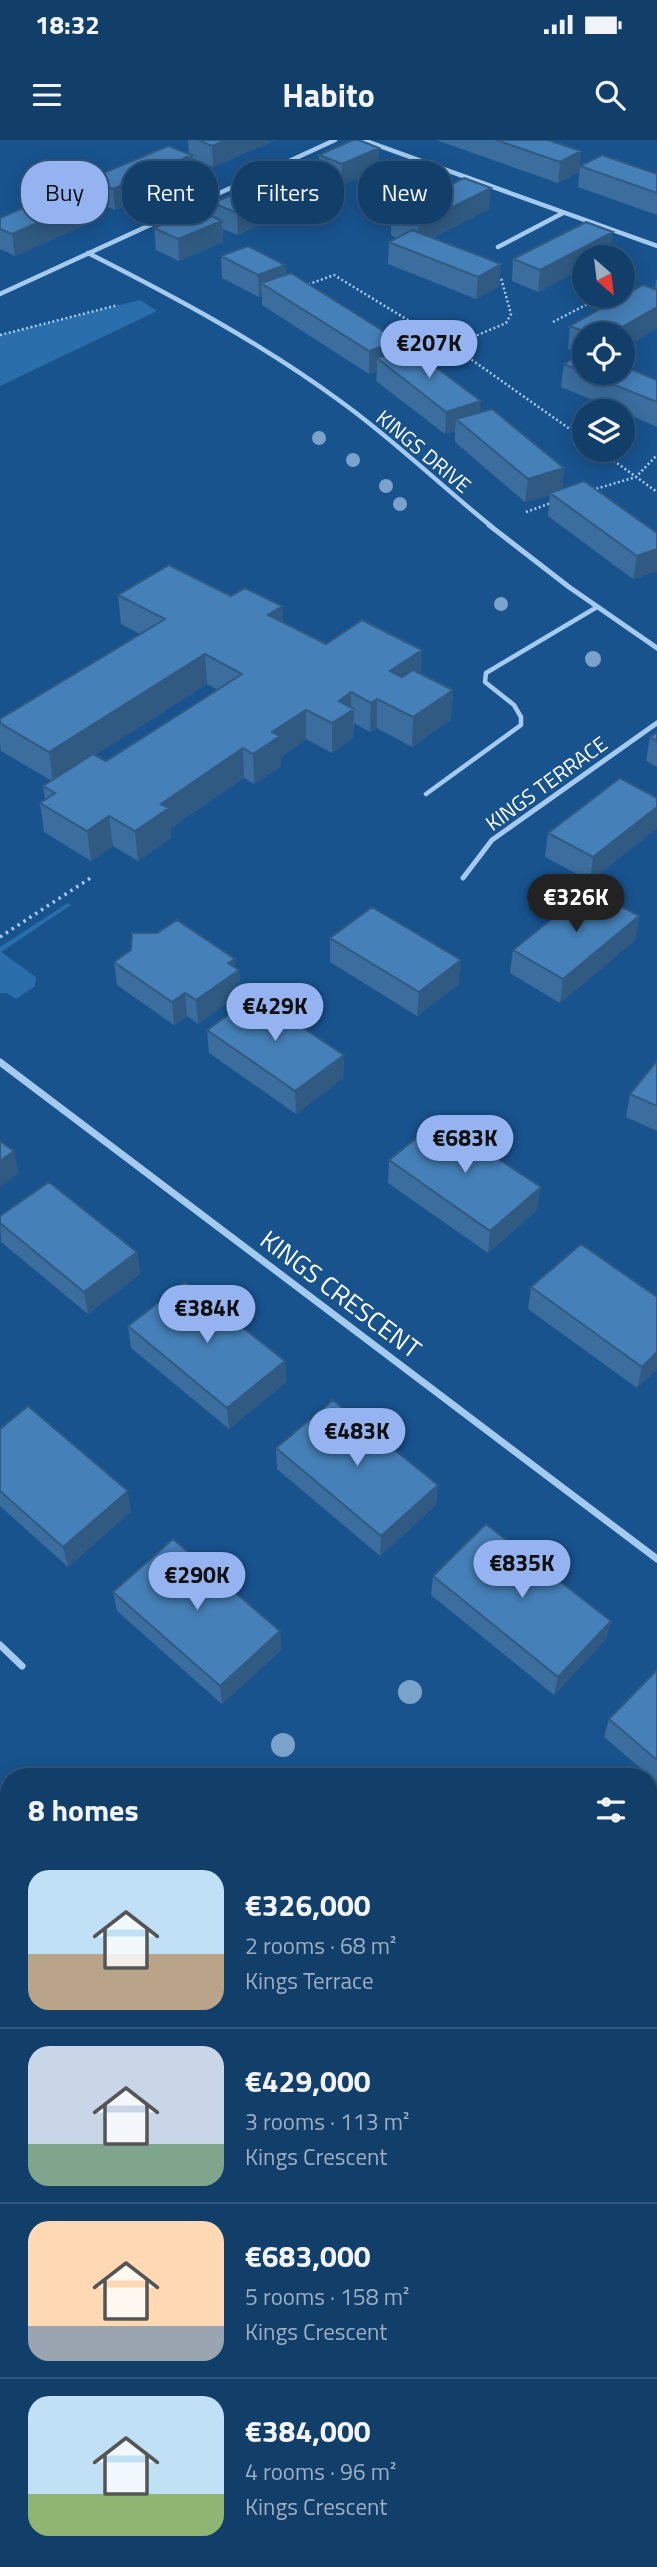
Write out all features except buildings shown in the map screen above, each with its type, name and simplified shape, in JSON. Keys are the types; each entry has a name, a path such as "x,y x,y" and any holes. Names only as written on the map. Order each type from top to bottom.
{"street":[{"path":"0,294 335,140"},
{"path":"363,140 657,246"},
{"path":"498,247 563,213"},
{"name":"KINGS DRIVE","path":"88,253 170,293 293,368 341,401 469,509 597,607 657,648"},
{"name":"KINGS TERRACE","path":"463,878 492,840 657,723"},
{"name":"KINGS CRESCENT","path":"0,1062 657,1559"},
{"path":"0,1645 22,1666"}],"lane":[{"path":"426,794 520,724 522,714 517,705 485,682 486,673 597,607"}],"path":[{"path":"295,289 334,275 412,319 509,383 572,430"},
{"path":"452,346 506,323 511,314 500,275"},
{"path":"0,335 170,293"},
{"path":"553,322 580,308"},
{"path":"419,361 457,349"},
{"path":"583,493 636,477 657,455"},
{"path":"615,462 657,492"},
{"path":"518,515 559,500"},
{"path":"0,937 92,877"}],"shaded area":[{"path":"140,300 157,311 0,386 0,335"},
{"path":"68,903 71,905 1,952 36,977 35,986 16,999 7,993 0,993 0,947"}]}
